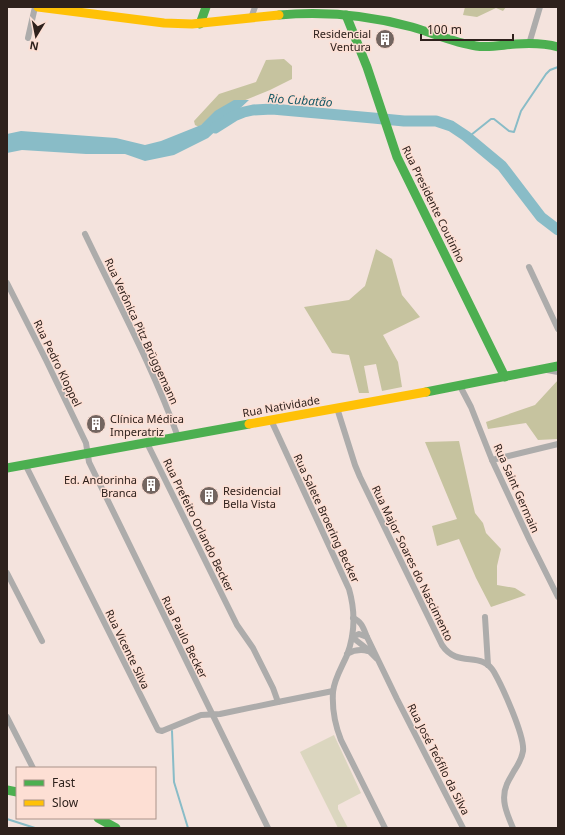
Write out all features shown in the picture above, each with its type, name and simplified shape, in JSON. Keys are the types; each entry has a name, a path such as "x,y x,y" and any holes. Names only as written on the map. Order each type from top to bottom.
{"main road":[{"path":"37,7 58,8 164,23 187,24 308,13 346,15 393,22 476,46 544,44 558,47"},
{"path":"200,24 206,7"},
{"name":"Rua Presidente Coutinho","path":"346,15 367,67 393,147 401,166 505,377"},
{"name":"Rua Natividade","path":"7,468 460,386 558,366"},
{"path":"100,819 116,828"}],"street":[{"path":"28,38 37,7"},
{"path":"252,18 255,7"},
{"path":"529,44 540,7"},
{"name":"Rua Verônica Pitz Brüggemann","path":"84,234 136,338 166,404 178,437"},
{"path":"529,267 558,329"},
{"name":"Rua Pedro Kloppel","path":"7,283 86,443 88,453"},
{"path":"542,369 558,372"},
{"name":"Rua Saint Germain","path":"460,386 471,408 492,460 558,598"},
{"name":"Rua Major Soares do Nascimento","path":"337,408 360,477 442,645 447,652 455,657 479,660 488,665"},
{"name":"Rua Salete Broering Becker","path":"271,420 345,579 352,598 354,618 352,637 333,691 334,715 341,740 385,828"},
{"name":"Rua Prefeito Orlando Becker","path":"147,443 233,616 273,688 278,702"},
{"path":"492,460 558,444"},
{"name":"Rua Paulo Becker","path":"88,453 89,462 268,828"},
{"name":"Rua Vicente Silva","path":"25,464 158,730 162,731 202,715 220,714 333,691"},
{"path":"7,573 42,641"},
{"path":"485,617 488,665 494,672 516,720 523,742 522,756 507,784 504,794 506,810 513,828"},
{"name":"Rua José Teófilo da Silva","path":"354,618 360,623 463,828"},
{"path":"367,637 359,634 352,637 377,659"},
{"path":"347,654 359,650 368,650"},
{"path":"7,717 32,767"}],"shaded area":[{"path":"465,7 506,7 503,11 496,8 477,17 463,15"},
{"path":"284,59 292,66 292,79 270,90 218,111 199,127 195,125 194,121 219,94 256,82 266,60"},
{"path":"376,249 392,259 402,295 420,317 383,335 398,362 402,387 382,391 376,364 364,366 369,393 359,393 349,355 332,353 304,307 349,300 365,286"},
{"path":"558,380 558,439 538,440 526,423 488,429 486,422 535,405"},
{"path":"459,441 475,513 483,523 486,533 501,549 497,566 497,585 515,588 526,595 491,607 476,578 459,539 437,546 432,526 457,519 425,442"},
{"path":"334,735 361,793 338,805 338,809 348,828 338,828 300,752"}],"water":[{"path":"234,100 249,100 208,138 174,155 145,161 125,154 86,154 22,150 7,153 7,134 21,131 116,138 145,145 161,141 201,125 215,111"}],"waterway":[{"path":"466,136 471,135 491,119 494,119 509,131 514,132 521,111 546,74 550,70 558,67"},
{"name":"Rio Cubatão","path":"215,128 234,116 244,112 272,109 404,121 436,121 451,126 466,136 502,166 541,217 558,230"},
{"path":"172,731 174,782 188,828"},
{"path":"7,819 35,828"}],"traffic: fast":[{"path":"200,24 206,7"},
{"path":"279,15 329,14 362,17 412,27 468,45 481,47 532,43 558,47"},
{"path":"346,15 367,67 397,157 505,377"},
{"path":"426,392 558,366"},
{"path":"7,468 249,424"},
{"path":"7,790 16,792"},
{"path":"100,819 116,828"}],"traffic: slow":[{"path":"38,7 164,23 192,24 279,15"},
{"path":"249,424 426,392"}],"place":[{"name":"Residencial Ventura","path":"385,39"},
{"name":"Clínica Médica Imperatriz","path":"96,424"},
{"name":"Ed. Andorinha Branca","path":"151,485"},
{"name":"Residencial Bella Vista","path":"209,496"}]}
